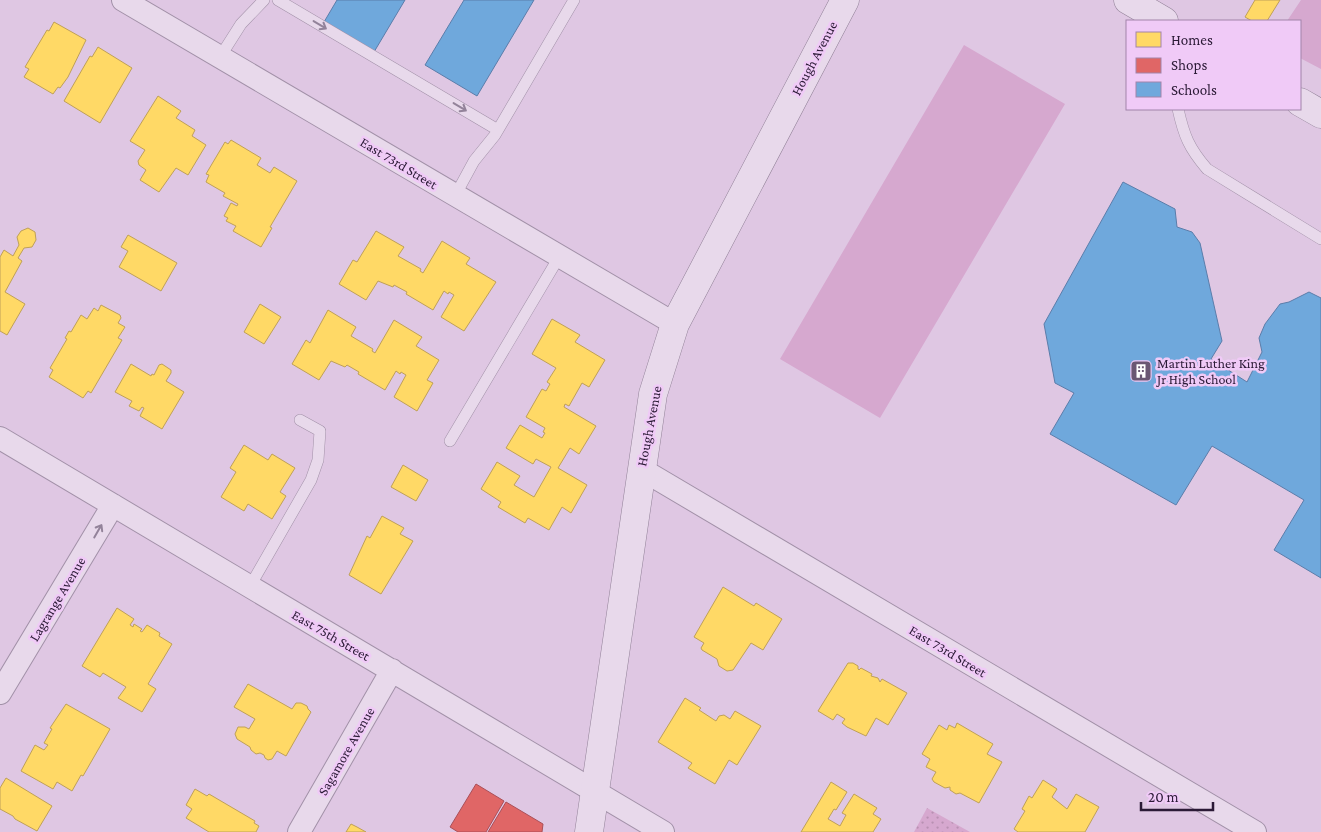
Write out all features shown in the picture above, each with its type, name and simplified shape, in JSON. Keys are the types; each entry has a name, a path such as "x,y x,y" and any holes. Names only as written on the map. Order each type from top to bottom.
{"street":[{"name":"East 73rd Street","path":"123,0 675,324"},
{"name":"Hough Avenue","path":"589,832 640,469 653,394 675,324 845,0"},
{"path":"1128,0 1162,20"},
{"path":"1301,103 1321,114"},
{"name":"East 75th Street","path":"0,438 249,588 392,670 663,832"},
{"name":"East 73rd Street","path":"640,469 1255,832"},
{"name":"Lagrange Avenue","path":"0,692 113,505"},
{"name":"Sagamore Avenue","path":"299,832 392,670"}],"lane":[{"path":"220,57 241,24 264,0"},
{"path":"278,0 498,130"},
{"path":"455,196 474,161 498,130 574,0"},
{"path":"1178,110 1183,131 1193,153 1207,169 1321,240"},
{"path":"450,441 559,257"},
{"path":"249,588 311,480 318,460 320,431 300,420"}],"shaded area":[{"path":"1301,0 1321,0 1321,69 1301,59 1301,20 1288,20"},
{"path":"964,45 1065,104 880,418 780,359"},
{"path":"927,808 970,832 914,832"}],"building: Homes":[{"path":"1255,0 1280,0 1268,20 1250,20 1245,17"},
{"path":"54,22 86,40 68,77 53,94 24,77 29,69 25,67 47,30 49,31"},
{"path":"98,47 132,68 100,123 64,101 90,56 92,57"},
{"path":"158,96 181,111 176,118 195,130 192,136 206,145 188,175 176,168 159,192 140,180 146,170 139,165 138,161 145,150 130,141"},
{"path":"231,140 261,158 257,165 270,173 274,167 297,181 270,227 272,228 261,247 233,231 236,226 226,221 228,218 224,216 231,203 237,206 238,204 223,196 225,193 206,182 209,175 206,174 225,142 228,144"},
{"path":"28,228 35,232 36,240 32,247 24,248 18,258 22,261 5,292 25,304 7,335 0,331 0,257 4,250 13,256 19,245 17,237 21,231"},
{"path":"376,231 404,247 398,256 421,269 420,271 423,273 442,241 470,258 466,264 496,282 464,331 441,317 454,295 449,292 448,294 444,291 433,310 394,285 393,287 378,281 366,300 339,284 353,260 357,262"},
{"path":"128,235 177,263 161,291 119,267 128,251 121,247"},
{"path":"260,304 281,317 264,344 244,332"},
{"path":"101,305 120,315 121,318 118,323 125,327 118,338 122,340 91,393 88,391 83,398 49,377 53,370 50,368 67,339 65,338 69,331 71,332 81,315 87,319 94,308 98,311"},
{"path":"328,310 356,327 351,336 373,349 372,351 375,353 394,320 422,337 416,346 439,360 427,380 433,383 417,411 394,397 406,375 401,372 400,374 396,371 385,390 347,365 345,367 331,361 319,380 292,364 306,340 310,343"},
{"path":"552,319 580,335 575,342 605,360 589,387 582,383 569,406 565,404 564,407 596,426 579,454 570,448 558,468 587,485 571,513 562,507 549,530 528,518 525,523 498,507 501,502 481,489 497,462 520,476 514,485 534,497 551,467 536,459 533,464 506,448 520,425 542,438 545,433 543,432 545,428 526,417 542,389 546,391 550,384 547,382 556,368 532,354"},
{"path":"131,364 151,376 152,374 154,375 159,365 162,364 171,370 166,381 184,392 162,429 140,416 144,408 142,407 139,411 129,406 132,401 115,392"},
{"path":"244,445 268,460 272,454 295,468 280,492 286,496 272,519 248,504 244,511 221,497 236,472 230,468"},
{"path":"403,465 428,480 416,501 391,487"},
{"path":"382,516 404,528 400,534 413,541 381,594 349,575 367,536 370,538"},
{"path":"723,587 754,606 756,603 782,619 763,650 751,643 733,670 727,671 719,666 717,659 702,650 701,648 704,643 694,637"},
{"path":"117,608 134,619 130,625 133,627 134,624 142,629 140,631 142,632 147,625 172,644 148,684 156,689 142,712 118,698 126,687 103,673 100,677 82,666"},
{"path":"848,663 853,663 858,666 859,670 861,668 872,674 871,676 878,678 880,682 882,679 907,693 888,725 876,718 866,736 847,727 842,723 845,719 837,714 833,720 818,711"},
{"path":"248,684 292,709 296,703 301,703 307,706 311,712 286,756 277,751 272,759 268,760 264,755 256,754 250,747 237,739 235,734 238,727 249,729 255,719 234,707"},
{"path":"685,698 701,708 699,710 716,721 719,716 724,715 730,719 735,711 761,726 737,765 729,760 715,784 688,768 692,763 658,742"},
{"path":"66,704 110,729 83,776 81,775 72,791 57,782 53,789 21,771 35,745 44,750 48,745 44,743 52,729 50,728"},
{"path":"957,723 993,744 987,754 1002,762 979,803 960,793 956,794 950,790 950,787 945,788 934,782 932,779 936,772 926,767 930,759 922,754 939,725 947,730 949,725 955,728"},
{"path":"6,778 52,806 37,831 0,809 0,788"},
{"path":"1043,780 1057,789 1052,797 1067,809 1076,794 1099,807 1085,832 1018,832 1014,829 1025,811 1022,809 1029,796 1032,798"},
{"path":"831,782 847,792 828,819 840,826 846,815 842,813 854,794 877,808 873,814 881,819 873,832 801,832"},
{"path":"195,789 207,796 209,794 255,821 254,823 259,826 256,832 209,832 186,818 192,809 186,805"},
{"path":"351,824 357,827 366,832 346,832"}],"building: Shops":[{"path":"476,784 504,801 486,832 458,832 450,827"},
{"path":"506,802 543,824 542,832 488,832"}],"building: Schools":[{"path":"337,0 405,0 374,52 324,22"},
{"path":"464,0 534,0 477,96 425,65"},
{"name":"Martin Luther King Jr High School","path":"1123,182 1175,209 1177,227 1192,232 1200,243 1222,341 1211,359 1247,382 1262,352 1259,338 1265,324 1280,304 1289,302 1309,292 1321,298 1321,578 1274,550 1304,500 1212,446 1176,505 1050,434 1074,393 1055,383 1044,324"}],"place":[{"name":"Martin Luther King Jr High School","path":"1141,371"}]}
